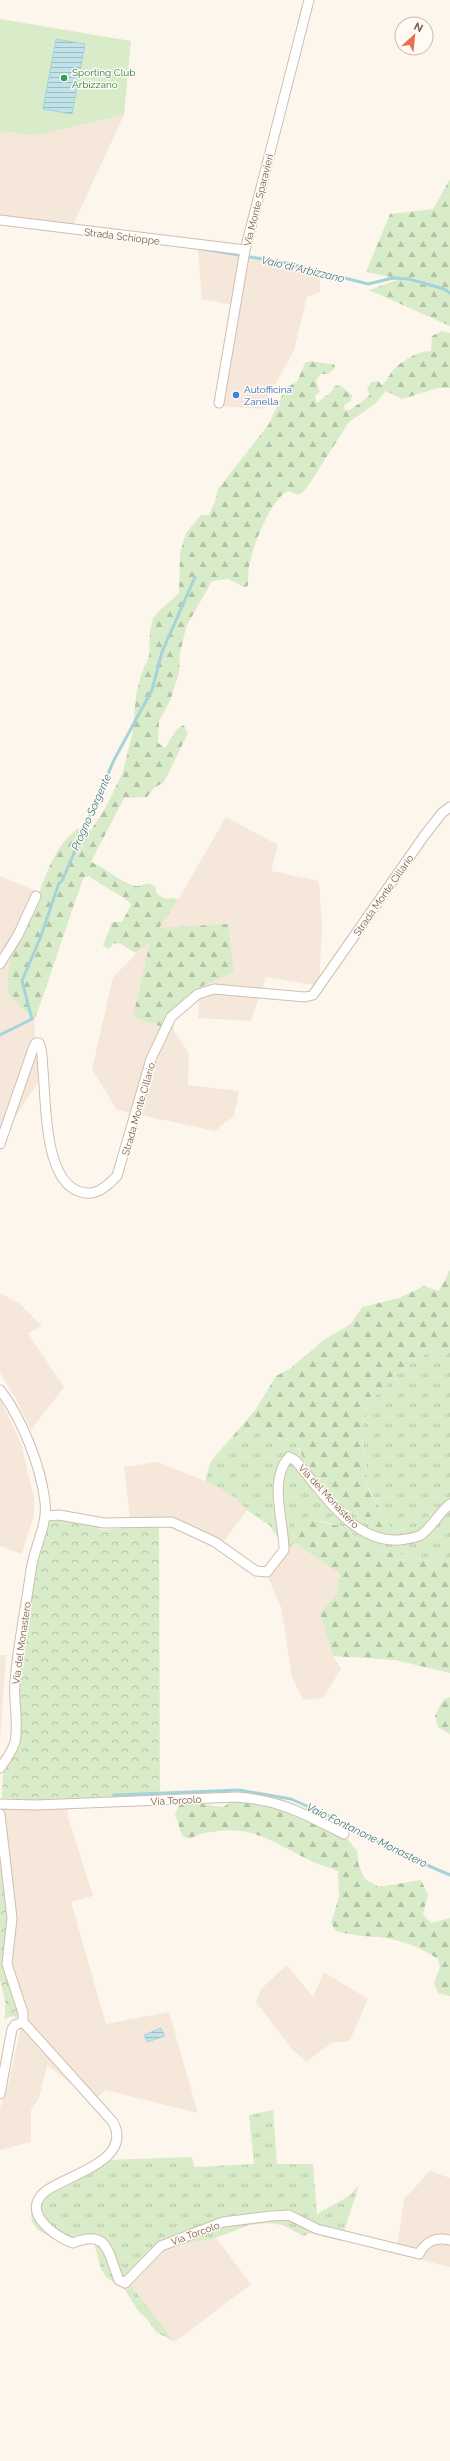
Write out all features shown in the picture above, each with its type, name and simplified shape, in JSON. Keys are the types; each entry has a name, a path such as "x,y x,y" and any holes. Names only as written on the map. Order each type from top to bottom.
{"street":[{"name":"Via Monte Sparavieri","path":"220,403 245,250 309,0"},
{"name":"Strada Schioppe","path":"0,220 245,250"},
{"name":"Strada Monte Cillario","path":"0,1144 34,1046 36,1043 39,1043 48,1139 58,1171 64,1181 73,1189 85,1194 105,1188 117,1176 151,1059 171,1017 198,994 214,989 305,997 314,995 424,836 442,813 450,807"},
{"path":"0,964 18,935 36,896"},
{"name":"Via del Monastero","path":"0,1390 18,1417 26,1437 42,1485 46,1516 32,1556 18,1657 15,1683 15,1742 10,1754 0,1768"},
{"name":"Via del Monastero","path":"46,1516 59,1515 104,1523 172,1522 215,1542 256,1572 267,1572 284,1550 279,1478 281,1465 289,1457 296,1460 343,1515 359,1530 374,1537 389,1540 406,1539 420,1535 450,1504"},
{"name":"Via Torcolo","path":"0,1804 51,1804 236,1797 259,1798 294,1808 344,1834"},
{"path":"0,1814 12,1918 7,1964 23,2013 23,2022 15,2025 12,2029 0,2094"},
{"name":"Via Torcolo","path":"23,2022 113,2122 118,2131 116,2143 101,2161 82,2174 46,2191 40,2199 36,2209 40,2220 62,2239 73,2243 85,2238 98,2238 106,2244 119,2280 125,2283 161,2246 223,2222 271,2216 289,2215 317,2229 419,2254 425,2244 440,2238 450,2240"}],"shaded area":[{"path":"124,115 71,229 0,216 0,131 33,136"},
{"path":"198,250 276,261 320,275 320,292 307,297 294,350 262,409 218,406 234,305 202,299"},
{"path":"226,817 278,845 271,871 319,881 322,926 319,986 266,977 251,1021 198,1018 200,987 158,928 178,900"},
{"path":"0,876 38,892 8,994 34,1021 39,1081 0,1140"},
{"path":"150,940 133,1017 174,1031 189,1054 188,1085 239,1091 234,1116 215,1131 117,1110 92,1069 113,977"},
{"path":"0,1293 20,1304 42,1326 28,1333 64,1387 31,1430 15,1397 0,1373"},
{"path":"0,1399 21,1443 34,1498 34,1515 22,1554 0,1546"},
{"path":"158,1462 205,1481 233,1496 247,1510 221,1545 185,1523 130,1519 124,1467"},
{"path":"295,1543 340,1574 337,1594 320,1613 333,1656 341,1669 323,1698 303,1700 292,1677 281,1607 264,1568"},
{"path":"0,1655 6,1655 0,1743"},
{"path":"67,1802 68,1817 93,1896 71,1902 106,2024 169,2012 198,2113 105,2090 94,2101 47,2065 39,2098 31,2110 31,2142 0,2150 0,2108 9,2082 21,2026 17,2017 25,2005 8,1958 0,1805"},
{"path":"287,1965 313,1997 324,1972 368,1999 350,2040 333,2042 306,2062 291,2048 256,2002 261,1989"},
{"path":"430,2171 450,2178 450,2267 396,2254 404,2199"},
{"path":"216,2238 251,2284 175,2342 129,2283 164,2248"}],"green space":[{"name":"Sporting Club Arbizzano","path":"0,19 131,41 124,115 33,136 0,131"},
{"path":"450,179 450,326 369,290 401,279 366,272 390,214 433,209"},
{"path":"442,331 450,333 450,388 438,388 402,399 386,391 375,404 349,422 306,489 298,495 289,491 282,495 276,502 263,524 254,549 249,567 248,586 244,587 228,579 212,581 186,627 180,654 179,673 170,701 159,721 158,743 165,748 177,729 184,725 188,733 164,782 154,788 147,797 124,798 91,862 129,884 137,886 150,884 156,887 156,893 165,899 173,898 178,900 159,928 228,924 234,972 200,987 199,999 172,1020 174,1031 133,1017 150,941 136,953 121,944 114,943 109,949 103,946 112,922 122,922 131,905 129,902 89,876 84,877 34,1021 8,994 8,974 10,961 18,939 31,915 48,869 60,847 77,829 91,830 106,807 123,772 133,730 136,695 142,672 149,656 150,632 153,618 179,593 180,553 186,533 201,515 209,515 215,502 218,489 269,424 283,393 287,387 297,382 305,363 312,362 334,364 335,368 328,374 320,374 316,381 320,392 315,396 317,403 331,392 335,386 340,385 352,395 351,401 344,405 345,410 350,410 368,397 370,394 367,389 371,382 378,381 382,385 394,369 404,361 417,354 431,351 432,336"},
{"path":"450,1270 450,1353 439,1354 432,1350 394,1374 386,1386 372,1399 361,1429 368,1488 392,1530 384,1530 374,1527 353,1514 333,1497 319,1482 305,1462 296,1439 281,1440 260,1431 247,1431 232,1437 256,1409 276,1376 291,1368 325,1339 351,1324 362,1307 399,1298 424,1286 439,1291"},
{"path":"432,1350 439,1354 450,1353 450,1563 422,1560 396,1553 380,1551 357,1539 346,1527 318,1521 307,1523 292,1532 295,1543 286,1550 270,1526 247,1510 233,1496 205,1481 211,1461 232,1437 247,1431 260,1431 281,1440 296,1439 299,1450 307,1464 392,1530 368,1487 361,1429 372,1399 386,1386 394,1374"},
{"path":"55,1519 96,1526 102,1530 159,1525 160,1797 57,1802 2,1798 3,1770 15,1743 15,1709 29,1583 46,1523"},
{"path":"303,1519 317,1520 346,1527 357,1539 380,1551 396,1553 422,1560 450,1563 450,1673 395,1660 333,1656 320,1613 337,1594 340,1574 295,1543 292,1532 295,1523"},
{"path":"450,1697 450,1734 438,1727 435,1716 443,1700"},
{"path":"236,1796 252,1797 345,1836 357,1851 359,1866 365,1879 379,1887 421,1880 428,1895 423,1914 431,1923 450,1918 450,1996 438,1993 434,1983 440,1967 438,1959 417,1947 393,1940 336,1931 331,1923 339,1897 338,1871 311,1861 275,1842 243,1831 231,1830 211,1832 201,1834 190,1839 182,1836 175,1814 180,1803 196,1803 224,1807"},
{"path":"0,1834 13,1884 8,1958 25,2005 17,2017 11,2016 5,2019 5,2001 0,1979"},
{"path":"273,2110 277,2164 313,2164 317,2214 349,2196 359,2185 341,2241 310,2233 304,2236 282,2225 268,2223 249,2225 216,2238 164,2248 129,2283 175,2342 156,2332 147,2319 139,2312 125,2290 106,2277 101,2269 94,2243 63,2244 38,2230 32,2222 31,2213 34,2196 39,2189 59,2182 105,2160 192,2157 194,2167 254,2164 249,2115"}],"water":[{"path":"56,39 85,44 72,114 43,109"},
{"path":"161,2028 165,2036 147,2042 144,2035"}],"waterway":[{"name":"Vaio di Arbizzano","path":"203,249 286,263 368,284 393,278 409,279 444,289 450,293"},
{"name":"Progno Sorgente","path":"0,1035 32,1019 22,981 41,936 59,883 62,881 114,760 152,690 162,652 195,577"},
{"name":"Vaio Fontanone Monastero","path":"115,1795 239,1790 291,1799 347,1824 392,1850 450,1875"}],"place":[{"name":"Sporting Club Arbizzano","path":"64,78"},
{"name":"Autofficina Zanella","path":"236,395"}]}
